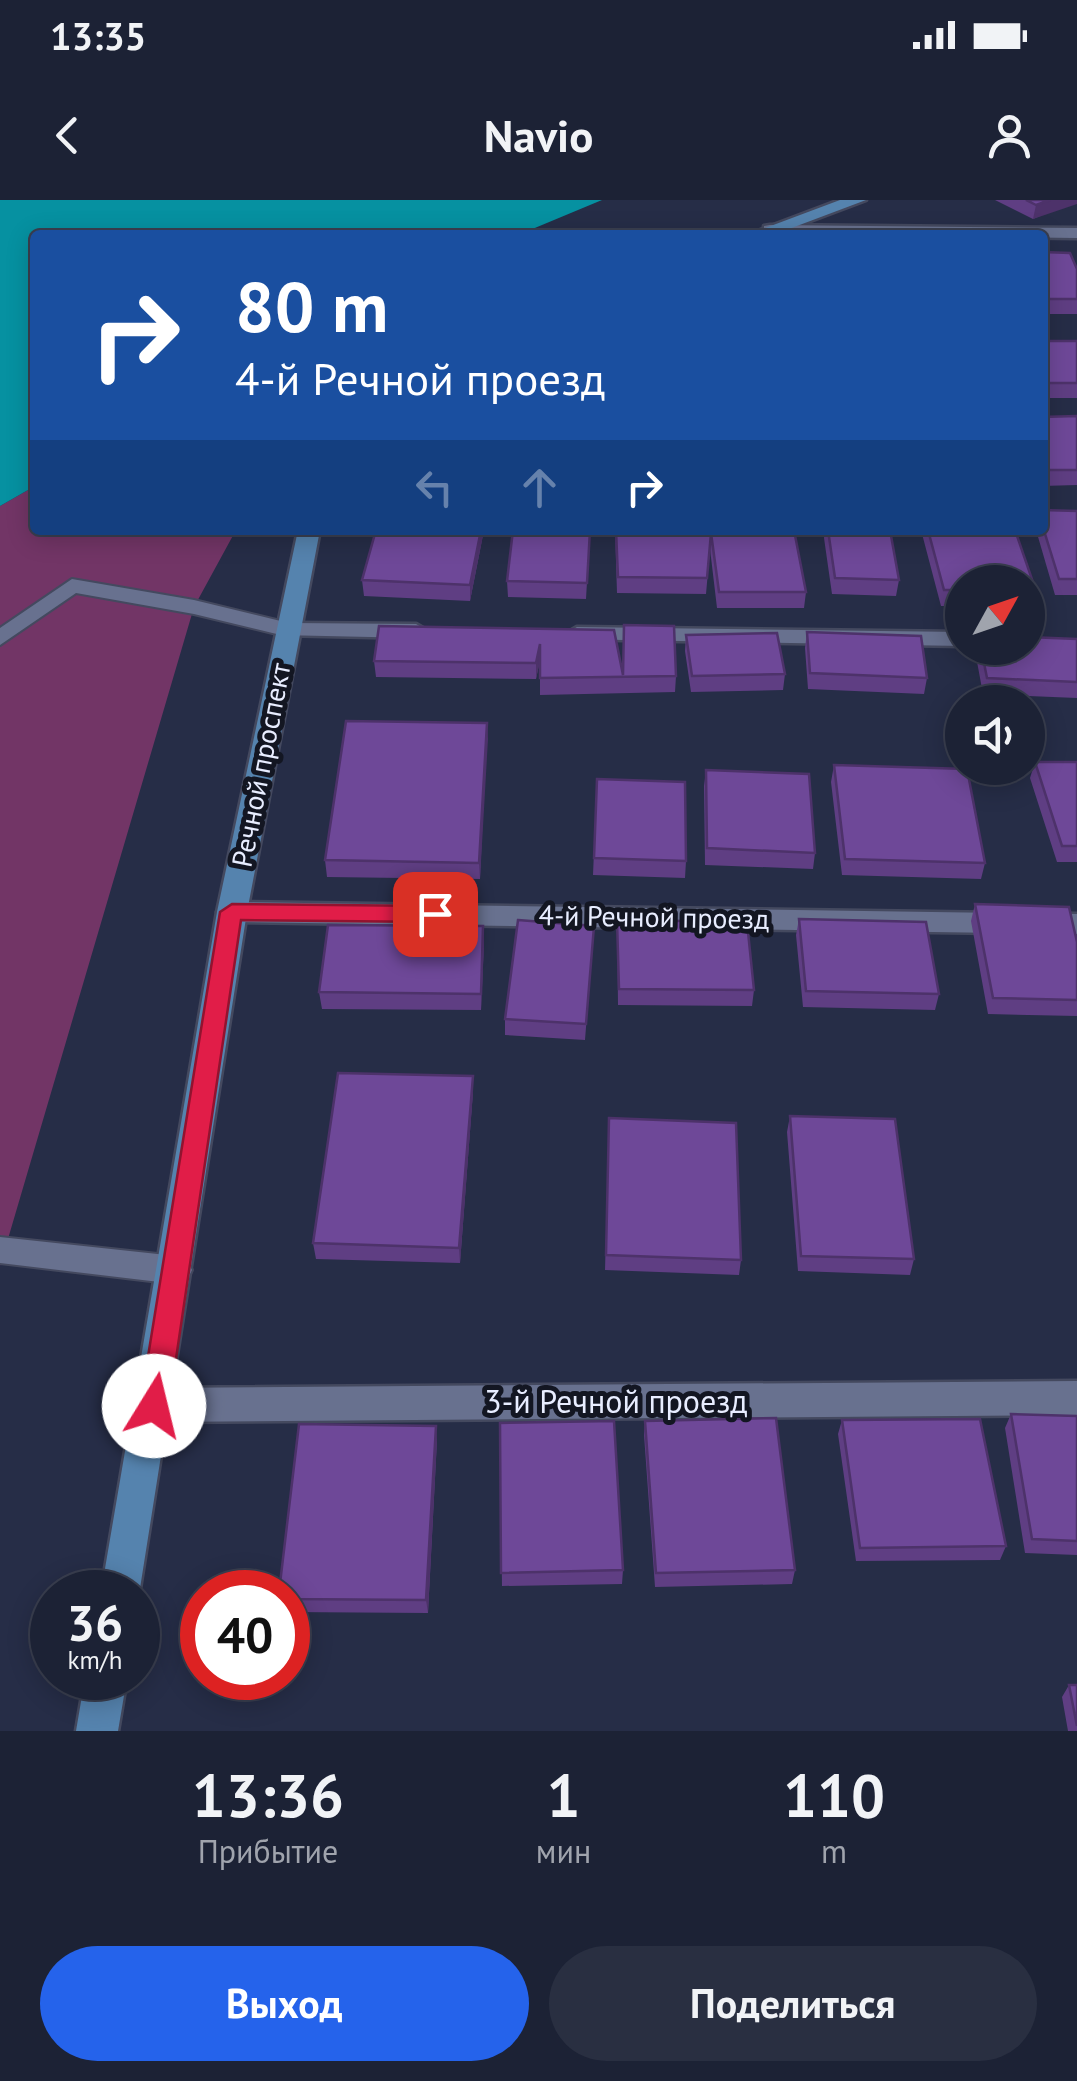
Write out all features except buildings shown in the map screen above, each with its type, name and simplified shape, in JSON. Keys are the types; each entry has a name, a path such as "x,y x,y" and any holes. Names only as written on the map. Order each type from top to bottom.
{"street":[{"path":"769,230 858,200"},
{"path":"1048,233 1077,233"},
{"name":"Речной проспект","path":"125,1570 232,912 308,535"},
{"path":"289,630 436,632"},
{"path":"553,634 945,639"},
{"name":"4-й Речной проезд","path":"232,912 1077,924"},
{"name":"3-й Речной проезд","path":"154,1406 1077,1398"},
{"path":"97,1731 102,1700"}],"lane":[{"path":"0,638 72,586 289,630"},
{"path":"0,1250 176,1270"}],"shaded area":[{"path":"0,200 602,200 530,230 30,230 30,489 0,506"},
{"path":"30,489 30,535 233,535 194,607 0,1266 0,506"}],"route":[{"path":"154,1406 232,912 435,914"}]}
